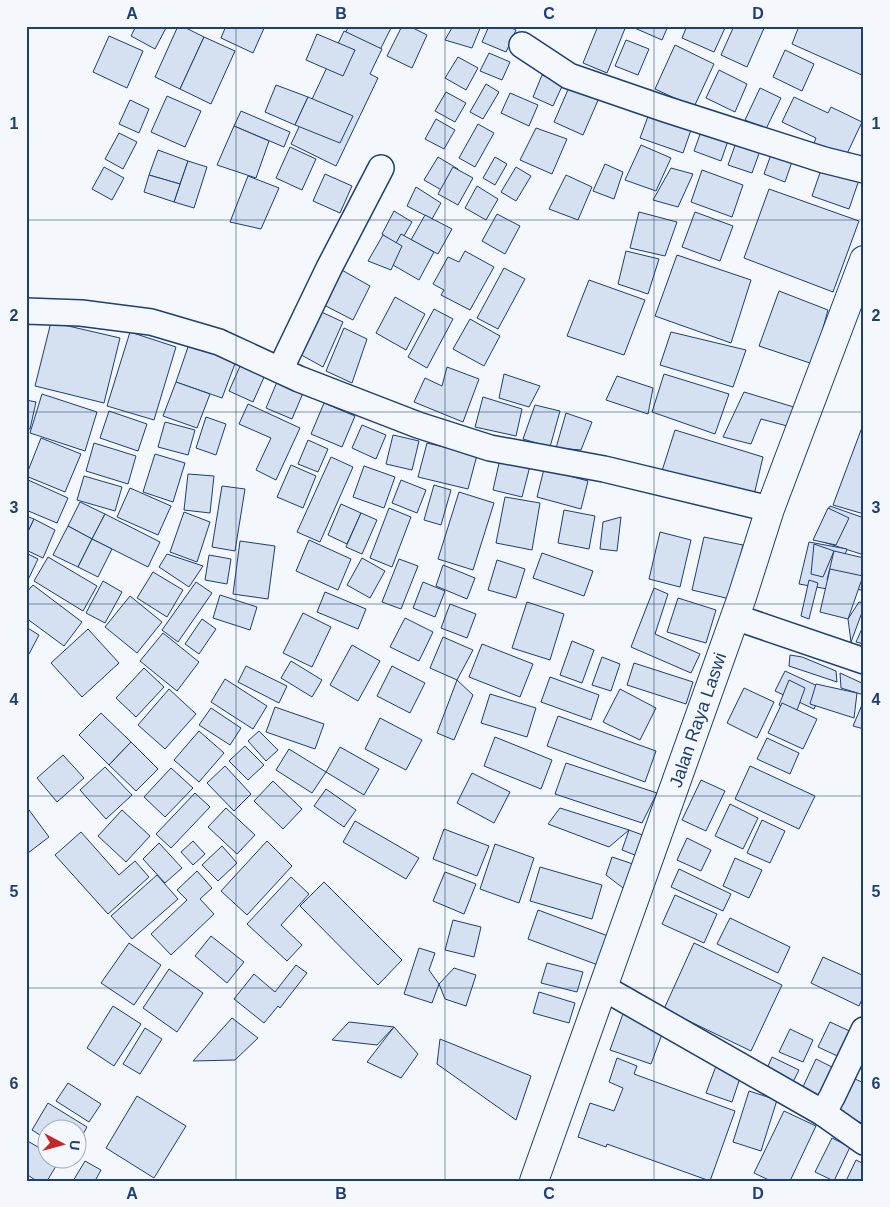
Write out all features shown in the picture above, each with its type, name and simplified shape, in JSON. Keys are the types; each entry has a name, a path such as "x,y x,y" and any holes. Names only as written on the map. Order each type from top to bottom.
{"main road":[{"name":"Jalan Raya Laswi","path":"534,1181 604,988 770,509 864,260"}],"street":[{"path":"522,45 569,76 824,160 864,170"},
{"path":"280,370 381,168"},
{"path":"26,311 81,312 151,322 219,342 280,370 418,425 490,448 604,469 770,509"},
{"path":"734,617 864,661"},
{"path":"604,988 823,1113 864,1142"},
{"path":"823,1113 864,1030"}],"building":[{"path":"136,26 167,26 155,49 131,36"},
{"path":"178,26 182,26 204,37 180,89 155,77"},
{"path":"226,26 265,26 253,53 221,38"},
{"path":"349,26 392,26 378,54 343,37"},
{"path":"402,26 409,26 427,35 412,68 387,56"},
{"path":"453,26 481,26 472,48 445,40"},
{"path":"489,26 507,26 516,30 506,52 482,42"},
{"path":"598,26 626,26 607,73 583,63"},
{"path":"630,26 668,26 662,40"},
{"path":"687,26 722,26 725,28 714,52 682,38"},
{"path":"734,26 765,26 747,67 721,55"},
{"path":"799,26 864,26 864,76 792,44"},
{"path":"344,31 382,49 370,74 378,78 336,166 291,144"},
{"path":"317,34 355,50 343,76 306,60"},
{"path":"109,36 143,51 127,88 93,72"},
{"path":"204,37 235,51 211,104 180,89"},
{"path":"626,40 649,49 638,75 615,66"},
{"path":"675,45 714,64 694,107 655,89"},
{"path":"785,50 814,64 802,91 773,77"},
{"path":"489,53 510,62 502,80 480,71"},
{"path":"458,57 478,68 466,90 445,78"},
{"path":"719,70 747,84 735,112 706,98"},
{"path":"542,75 563,84 553,106 533,97"},
{"path":"486,84 499,92 483,119 470,112"},
{"path":"276,85 308,97 295,125 265,112"},
{"path":"570,85 599,98 583,135 554,122"},
{"path":"760,88 781,98 766,129 745,120"},
{"path":"446,92 466,103 455,122 435,111"},
{"path":"510,93 538,105 529,126 501,113"},
{"path":"167,96 201,111 185,147 151,132"},
{"path":"308,97 353,116 340,143 295,125"},
{"path":"794,97 828,113 831,107 862,122 845,158 814,143 816,138 782,122"},
{"path":"130,100 149,109 139,133 119,124"},
{"path":"241,111 290,132 284,147 234,126"},
{"path":"650,111 692,127 683,153 640,138"},
{"path":"436,119 455,130 444,149 425,139"},
{"path":"478,124 494,133 475,167 459,158"},
{"path":"234,126 269,141 256,178 217,165"},
{"path":"703,126 730,135 721,161 694,151"},
{"path":"536,128 567,139 552,174 520,160"},
{"path":"119,133 137,142 123,169 105,159"},
{"path":"738,137 762,145 752,173 728,165"},
{"path":"641,145 671,158 656,191 625,180"},
{"path":"290,147 316,159 302,190 276,178"},
{"path":"773,149 794,156 785,182 764,174"},
{"path":"158,150 188,161 180,184 149,175"},
{"path":"438,157 458,169 445,192 424,180"},
{"path":"495,157 507,164 495,185 483,178"},
{"path":"188,161 207,167 194,208 174,202"},
{"path":"605,164 623,172 614,199 593,191"},
{"path":"823,164 860,177 849,209 812,196"},
{"path":"104,167 124,178 112,200 92,189"},
{"path":"453,167 473,178 458,205 438,194"},
{"path":"516,167 531,176 516,201 501,192"},
{"path":"671,168 693,174 678,207 653,200"},
{"path":"702,170 743,185 732,217 691,202"},
{"path":"325,174 352,186 340,213 313,201"},
{"path":"149,175 180,184 174,202 144,192"},
{"path":"566,175 592,187 578,220 549,209"},
{"path":"248,176 279,188 261,229 230,222"},
{"path":"477,186 498,199 486,220 465,208"},
{"path":"416,187 441,203 432,219 407,206"},
{"path":"769,189 859,221 833,292 744,258"},
{"path":"394,211 412,222 398,246 382,234"},
{"path":"639,212 677,222 665,256 630,248"},
{"path":"695,212 733,226 720,261 682,247"},
{"path":"497,214 520,226 505,254 482,241"},
{"path":"425,215 452,229 438,254 411,240"},
{"path":"401,234 434,252 419,280 386,261"},
{"path":"383,235 402,246 391,270 368,261"},
{"path":"465,251 494,267 470,310 441,295 444,290 433,284 448,257 459,262"},
{"path":"626,251 659,259 648,294 618,284"},
{"path":"677,255 751,280 731,343 655,316"},
{"path":"504,268 525,279 498,329 477,318"},
{"path":"340,269 370,286 353,320 322,304"},
{"path":"589,280 645,300 624,355 567,336"},
{"path":"779,291 828,310 813,364 759,346"},
{"path":"395,297 425,314 406,350 376,333"},
{"path":"434,309 453,319 427,368 408,357"},
{"path":"317,310 343,322 323,367 296,352"},
{"path":"470,319 500,336 484,366 453,349"},
{"path":"51,322 120,338 104,403 35,386"},
{"path":"344,328 367,339 352,383 326,371"},
{"path":"130,332 176,347 154,420 107,406"},
{"path":"671,332 746,350 733,387 660,365"},
{"path":"189,344 236,361 222,398 176,382"},
{"path":"241,364 265,375 253,402 229,391"},
{"path":"447,367 479,379 463,422 414,402 425,378 442,386"},
{"path":"504,374 540,386 529,407 499,398"},
{"path":"664,374 729,394 715,434 652,412"},
{"path":"617,376 653,388 648,414 606,400"},
{"path":"176,382 210,394 197,428 163,416"},
{"path":"277,382 303,393 292,419 266,408"},
{"path":"744,392 797,408 791,427 761,419 751,444 723,437"},
{"path":"42,394 97,412 85,451 30,433"},
{"path":"483,397 522,409 516,436 475,427"},
{"path":"26,400 36,402 30,429 26,428"},
{"path":"324,403 355,416 342,447 311,434"},
{"path":"248,404 300,428 276,480 256,470 271,438 239,424"},
{"path":"535,405 560,411 550,447 523,439"},
{"path":"109,411 147,424 138,451 100,438"},
{"path":"566,413 592,422 581,450 556,448"},
{"path":"206,417 226,424 216,455 196,448"},
{"path":"165,422 195,430 188,455 158,447"},
{"path":"864,422 864,514 833,505"},
{"path":"362,425 386,435 376,459 352,448"},
{"path":"675,430 763,457 754,495 661,474"},
{"path":"393,435 419,441 412,470 386,464"},
{"path":"41,438 81,454 65,492 26,476"},
{"path":"308,440 328,449 318,472 298,464"},
{"path":"94,443 136,456 128,484 86,471"},
{"path":"427,443 477,455 468,489 418,477"},
{"path":"155,454 185,463 173,502 143,492"},
{"path":"331,457 353,467 320,542 297,532"},
{"path":"500,459 530,466 522,497 493,490"},
{"path":"291,465 316,476 303,508 277,497"},
{"path":"364,466 395,477 384,508 353,497"},
{"path":"544,469 588,481 581,509 537,497"},
{"path":"188,474 214,476 210,513 184,510"},
{"path":"84,476 122,487 115,511 77,500"},
{"path":"26,479 68,498 57,523 26,510"},
{"path":"401,480 426,490 417,513 392,503"},
{"path":"434,485 451,490 441,525 424,520"},
{"path":"222,486 245,489 235,551 212,547"},
{"path":"130,488 171,506 158,535 117,517"},
{"path":"459,492 494,503 473,570 438,559"},
{"path":"505,497 540,503 532,550 496,543"},
{"path":"80,502 105,514 92,539 68,526"},
{"path":"341,504 361,513 347,544 328,535"},
{"path":"830,506 864,518 864,555 814,539"},
{"path":"389,508 411,517 392,567 370,558"},
{"path":"828,508 849,518 836,545 813,540"},
{"path":"564,510 595,516 589,549 558,543"},
{"path":"184,512 210,522 197,562 170,552"},
{"path":"361,513 377,520 362,554 346,547"},
{"path":"105,514 160,542 148,567 92,539"},
{"path":"26,516 34,519 26,536"},
{"path":"621,517 617,551 600,549 603,522"},
{"path":"34,519 55,530 43,558 26,550 26,536"},
{"path":"68,526 92,539 78,567 53,555"},
{"path":"660,532 691,540 680,587 649,579"},
{"path":"704,537 743,545 730,599 692,590"},
{"path":"92,539 112,549 98,577 78,567"},
{"path":"309,540 351,559 338,590 296,571"},
{"path":"240,541 275,546 268,599 233,594"},
{"path":"809,542 847,549 833,590 799,584"},
{"path":"814,544 834,551 823,577 811,574"},
{"path":"834,551 864,558 864,591 827,580"},
{"path":"26,553 38,559 26,584"},
{"path":"542,553 593,571 584,596 533,578"},
{"path":"167,554 203,566 189,587 159,567"},
{"path":"209,555 231,559 227,584 205,580"},
{"path":"48,557 97,586 83,611 34,581"},
{"path":"362,558 385,571 370,598 347,585"},
{"path":"399,559 418,566 401,609 382,602"},
{"path":"497,560 525,569 516,598 488,590"},
{"path":"443,565 475,578 467,599 436,586"},
{"path":"830,569 863,576 848,619 820,612"},
{"path":"153,572 183,590 167,617 137,598"},
{"path":"809,580 818,583 809,619 801,616"},
{"path":"103,581 122,592 105,623 86,613"},
{"path":"196,582 212,593 178,642 162,630"},
{"path":"423,582 445,591 435,617 413,608"},
{"path":"33,585 82,622 64,646 26,618 26,593"},
{"path":"654,588 668,594 655,634 700,654 691,673 631,647"},
{"path":"325,592 366,609 358,629 317,612"},
{"path":"220,595 257,607 250,630 213,618"},
{"path":"130,596 162,622 137,653 105,627"},
{"path":"678,598 716,610 706,643 667,632"},
{"path":"527,602 564,614 550,660 512,648"},
{"path":"859,602 864,603 864,607 851,642 848,619"},
{"path":"450,604 476,614 467,638 441,628"},
{"path":"303,613 331,627 312,667 283,653"},
{"path":"405,618 433,632 419,661 390,647"},
{"path":"202,619 216,629 199,654 185,644"},
{"path":"864,624 864,644 856,642"},
{"path":"26,627 39,635 29,654 26,652"},
{"path":"88,629 119,663 82,697 51,663"},
{"path":"163,633 199,662 177,691 140,661"},
{"path":"443,637 473,650 457,680 430,668"},
{"path":"572,641 594,650 582,683 560,675"},
{"path":"482,644 533,664 520,697 469,677"},
{"path":"352,645 380,661 358,701 330,685"},
{"path":"790,655 802,657 836,671 837,682 789,666"},
{"path":"602,657 620,664 611,691 592,685"},
{"path":"291,661 322,680 312,697 281,678"},
{"path":"634,663 693,682 686,704 627,685"},
{"path":"246,666 287,686 279,703 238,682"},
{"path":"392,666 425,683 410,713 377,696"},
{"path":"144,668 164,687 136,717 116,698"},
{"path":"785,671 824,689 814,709 775,691"},
{"path":"840,673 864,684 864,695 841,688"},
{"path":"550,677 599,695 591,720 541,702"},
{"path":"225,679 267,706 253,729 211,702"},
{"path":"457,680 473,695 454,740 437,733"},
{"path":"789,680 805,688 796,713 779,705"},
{"path":"816,684 857,693 854,718 810,704"},
{"path":"744,688 774,702 757,738 727,723"},
{"path":"169,689 196,714 165,749 138,725"},
{"path":"620,689 656,708 640,740 603,722"},
{"path":"490,694 536,708 527,737 481,723"},
{"path":"864,700 864,729 853,726"},
{"path":"782,703 817,719 803,749 768,733"},
{"path":"275,707 324,724 315,749 266,732"},
{"path":"211,708 241,728 230,745 199,725"},
{"path":"101,713 131,742 109,765 79,735"},
{"path":"558,716 656,751 645,782 547,746"},
{"path":"380,718 422,740 406,770 365,749"},
{"path":"199,731 224,753 199,782 174,760"},
{"path":"259,731 278,750 266,761 248,741"},
{"path":"495,737 552,760 541,789 484,766"},
{"path":"767,738 799,753 790,774 757,759"},
{"path":"131,742 158,769 136,791 109,765"},
{"path":"245,746 264,765 248,780 229,761"},
{"path":"340,747 379,769 364,795 326,772"},
{"path":"289,749 326,772 312,793 276,770"},
{"path":"63,755 84,778 57,802 37,778"},
{"path":"566,763 657,793 642,823 555,794"},
{"path":"225,766 251,794 234,811 207,783"},
{"path":"750,766 815,796 799,829 735,799"},
{"path":"105,767 132,795 106,819 80,790"},
{"path":"171,768 193,788 165,817 144,797"},
{"path":"472,773 510,792 494,823 457,803"},
{"path":"701,780 725,791 706,831 682,820"},
{"path":"273,781 302,809 283,829 254,801"},
{"path":"326,789 356,810 344,827 314,806"},
{"path":"195,793 210,807 171,848 156,834"},
{"path":"730,804 758,818 743,849 715,836"},
{"path":"26,806 49,837 28,853 26,850"},
{"path":"226,808 255,835 237,854 208,827"},
{"path":"560,808 629,830 609,847 548,824"},
{"path":"122,810 150,836 126,862 98,836"},
{"path":"762,820 785,831 770,863 747,853"},
{"path":"355,821 419,858 406,879 343,842"},
{"path":"444,829 489,846 477,876 433,859"},
{"path":"629,830 648,837 640,857 622,850"},
{"path":"81,832 119,875 135,861 149,877 108,914 55,855"},
{"path":"687,838 711,850 701,871 677,860"},
{"path":"193,841 205,854 193,865 181,852"},
{"path":"267,841 292,866 247,915 221,891"},
{"path":"159,843 182,868 165,883 143,859"},
{"path":"495,844 534,858 519,903 480,889"},
{"path":"222,846 237,863 218,881 202,865"},
{"path":"612,857 636,865 627,891 606,875"},
{"path":"735,858 762,870 749,898 723,886"},
{"path":"540,867 602,885 592,919 530,901"},
{"path":"679,869 731,894 723,911 671,887"},
{"path":"197,871 212,888 200,899 214,914 171,955 151,934 187,900 177,890"},
{"path":"445,872 476,884 464,914 433,901"},
{"path":"157,875 178,899 132,939 111,916"},
{"path":"291,877 309,894 281,925 302,945 287,961 247,924"},
{"path":"324,882 402,960 378,985 300,906"},
{"path":"675,895 717,914 704,943 662,924"},
{"path":"538,910 608,936 598,965 528,939"},
{"path":"730,918 790,947 778,973 717,944"},
{"path":"453,920 481,927 474,957 445,950"},
{"path":"211,936 244,962 227,983 195,956"},
{"path":"129,943 161,965 134,1005 101,983"},
{"path":"694,943 782,985 751,1051 664,1009"},
{"path":"419,948 435,953 429,970 439,984 432,1003 404,994"},
{"path":"823,957 864,976 864,995 859,1006 811,983"},
{"path":"547,963 583,972 577,992 541,983"},
{"path":"296,965 307,973 280,1008 278,1006 264,1023 234,999 254,974 275,992"},
{"path":"454,968 476,975 466,1006 445,999 439,984"},
{"path":"169,969 203,993 177,1032 143,1008"},
{"path":"539,992 575,1003 569,1023 533,1013"},
{"path":"113,1006 141,1024 114,1066 87,1048"},
{"path":"624,1011 665,1026 651,1064 610,1050"},
{"path":"232,1018 258,1038 235,1060 193,1061"},
{"path":"349,1022 394,1027 377,1045 332,1040"},
{"path":"830,1022 856,1034 844,1059 818,1047"},
{"path":"394,1027 418,1054 401,1078 367,1062"},
{"path":"145,1028 162,1039 140,1074 123,1064"},
{"path":"790,1029 813,1040 803,1062 779,1052"},
{"path":"440,1039 531,1076 516,1120 437,1064"},
{"path":"772,1057 799,1070 791,1086 765,1073"},
{"path":"617,1058 637,1066 634,1074 735,1111 710,1181 607,1144 606,1147 578,1137 590,1103 614,1111 623,1088 609,1082"},
{"path":"816,1059 838,1070 823,1102 801,1091"},
{"path":"716,1066 741,1075 732,1102 706,1093"},
{"path":"846,1075 864,1083 864,1124 831,1109"},
{"path":"68,1083 101,1104 89,1122 56,1101"},
{"path":"749,1091 777,1100 761,1151 733,1142"},
{"path":"137,1096 186,1126 154,1178 106,1148"},
{"path":"48,1103 76,1120 38,1120 38,1134 32,1130"},
{"path":"784,1111 816,1126 790,1181 771,1181 754,1173"},
{"path":"832,1138 850,1147 834,1181 815,1172"},
{"path":"26,1140 38,1147 38,1170 54,1170 47,1181 37,1181 26,1174"},
{"path":"856,1160 864,1164 864,1181 846,1181"},
{"path":"88,1163 101,1170 95,1181 73,1181 80,1170 88,1170"}]}
